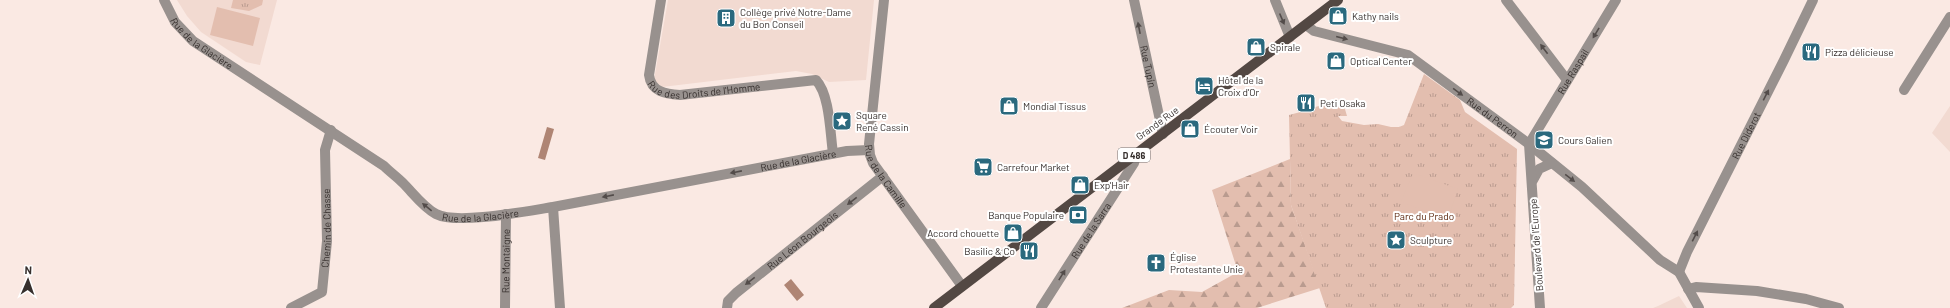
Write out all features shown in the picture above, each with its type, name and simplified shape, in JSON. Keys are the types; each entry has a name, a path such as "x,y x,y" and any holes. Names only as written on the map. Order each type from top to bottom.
{"main road":[{"name":"Grande Rue","path":"934,308 1338,0"}],"street":[{"name":"Rue de la Glacière","path":"164,0 178,26 193,41 384,166 408,189 412,195 437,214 453,219 553,208 854,149 869,150"},
{"name":"Rue des Droits de l'Homme","path":"661,0 649,75 650,83 654,88 662,93 680,95 816,80 822,86 825,96 831,154"},
{"name":"Rue de la Camille","path":"884,0 869,150 873,163 962,286"},
{"name":"Rue Tupin","path":"1134,0 1163,134"},
{"path":"1275,0 1290,38"},
{"path":"1506,0 1567,80"},
{"name":"Rue Raspail","path":"1529,144 1616,0"},
{"name":"Rue Diderot","path":"1679,272 1813,0"},
{"path":"1904,90 1950,17"},
{"name":"Rue du Perron","path":"1306,25 1314,31 1408,55 1529,144 1582,186 1660,260 1679,272 1699,308"},
{"name":"Chemin de Chasse","path":"291,308 322,292 327,242 325,150 331,130"},
{"name":"Boulevard de l'Europe","path":"1529,144 1540,308"},
{"name":"Rue de la Sarra","path":"1041,308 1134,164 1137,153"},
{"path":"1532,182 1539,169 1552,163"},
{"name":"Rue Léon Bourgeois","path":"727,308 728,301 736,293 883,176"},
{"path":"553,208 560,308"},
{"name":"Rue Montaigne","path":"505,308 506,214"},
{"path":"1688,289 1696,287 1757,291 1806,299 1839,308"}],"shaded area":[{"path":"177,0 277,0 260,65 246,62 201,32 187,16"},
{"path":"668,0 874,0 866,80 829,82 812,74 796,71 662,87 654,80"},
{"path":"1950,106 1950,152 1932,133"},
{"path":"547,127 554,129 545,160 538,158"},
{"path":"791,279 804,295 797,301 784,285"},
{"path":"1679,296 1687,308 1653,308 1658,306"}],"green space":[{"path":"233,0 263,0 262,5 249,11 231,8"},
{"path":"217,7 260,18 253,46 210,35"},
{"name":"Parc du Prado","path":"1424,74 1460,100 1465,112 1517,149 1514,305 1511,308 1326,308 1291,205 1289,115 1342,99 1347,116 1338,116 1342,121 1364,125 1378,124 1399,127 1404,125"},
{"path":"1290,159 1291,205 1320,288 1257,308 1122,308 1169,290 1202,292 1238,272 1212,190"},
{"path":"1413,173 1458,189 1448,218 1401,202"}],"place":[{"name":"Kathy nails","path":"1338,16"},
{"name":"Collège privé Notre-Dame du Bon Conseil","path":"726,18"},
{"name":"Spirale","path":"1256,47"},
{"name":"Pizza délicieuse","path":"1811,52"},
{"name":"Optical Center","path":"1336,61"},
{"name":"Hôtel de la Croix d'Or","path":"1204,86"},
{"name":"Peti Osaka","path":"1306,103"},
{"name":"Mondial Tissus","path":"1009,106"},
{"name":"Square René Cassin","path":"842,121"},
{"name":"Écouter Voir","path":"1190,129"},
{"name":"Cours Galien","path":"1544,140"},
{"name":"Carrefour Market","path":"983,167"},
{"name":"Exp'Hair","path":"1080,185"},
{"name":"Banque Populaire","path":"1078,215"},
{"name":"Accord chouette","path":"1013,233"},
{"name":"Sculpture","path":"1396,240"},
{"name":"Basilic & Co","path":"1029,251"},
{"name":"Église Protestante Unie","path":"1156,263"}]}
